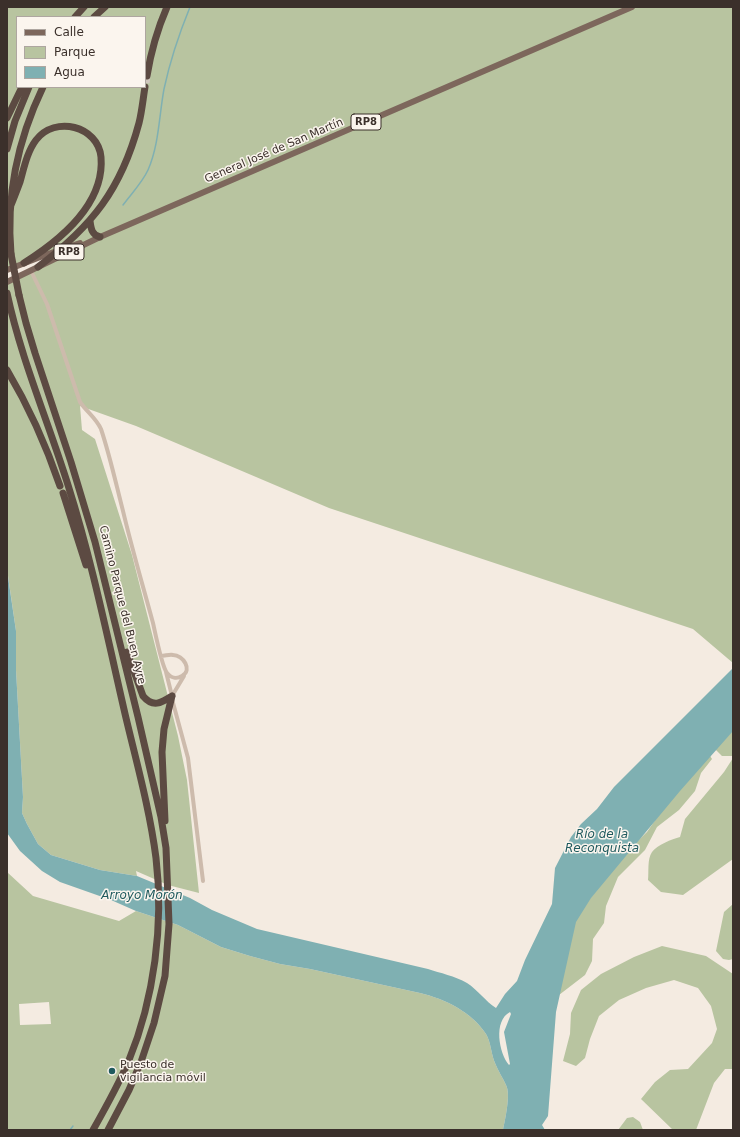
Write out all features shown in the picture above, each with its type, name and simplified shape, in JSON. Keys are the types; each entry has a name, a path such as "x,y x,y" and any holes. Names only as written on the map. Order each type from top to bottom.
{"highway":[{"path":"76,16 84,7"},
{"path":"95,16 105,7"},
{"path":"146,80 151,49 167,7"},
{"path":"7,118 22,88"},
{"path":"7,149 15,121 29,88"},
{"name":"Camino Parque del Buen Ayre","path":"43,88 30,114 15,170 11,205 11,254 26,323 95,542 116,624 159,810 166,848 169,924 164,976 154,1023 141,1062 129,1090 108,1130"},
{"path":"38,267 62,249 90,221 114,187 122,172 139,121 145,88"},
{"path":"11,205 32,146 40,135 53,128 74,126 86,132 93,139 100,153 101,163 97,186 89,203 76,221 57,239 24,263"},
{"path":"90,221 92,232 96,236 100,237"},
{"name":"Camino Parque del Buen Ayre","path":"8,296 13,319 68,484 88,552 148,811 156,860 158,919 155,961 140,1027 130,1058 118,1084 93,1130"},
{"path":"7,370 48,450 103,614"},
{"path":"116,624 143,696 149,702 159,704 172,696"},
{"path":"166,848 162,752 164,729 172,696"}],"main road":[{"name":"General José de San Martín","path":"7,282 100,237 632,7"},
{"name":"General José de San Martín","path":"7,270 62,249 100,237"}],"street":[{"path":"30,271 47,304 80,402 98,423 101,429 188,758 203,881"},
{"path":"161,656 174,655 183,659 186,665 187,670 185,675 172,696"},
{"path":"166,672 172,677 178,678 185,675"}],"green space":[{"path":"7,7 733,7 733,663 693,629 329,508 136,426 80,406 82,430 95,439 132,555 178,736 187,780 199,893 168,885 136,871 137,876 100,870 51,855 38,844 22,813 23,797 16,670 16,631 7,569 7,282 97,238 7,270"},
{"path":"733,730 733,754 732,756 722,756 715,749"},
{"path":"709,754 712,759 701,773 695,791 679,810 657,827 645,850 618,877 606,906 604,923 593,939 592,961 585,975 559,995 570,925 621,857 647,832 671,797"},
{"path":"733,758 733,859 683,895 661,892 648,880 650,855 654,849 680,837 685,819 724,772"},
{"path":"7,872 33,896 119,921 136,911 178,925 221,947 250,956 280,964 420,993 439,999 466,1013 486,1034 494,1059 506,1085 508,1094 503,1130 7,1130","holes":["49,1002 51,1024 20,1025 19,1004"]},
{"path":"733,904 733,959 729,960 723,959 716,951 724,912"},
{"path":"662,946 706,956 733,974 733,1069 725,1069 714,1083 696,1130 673,1130 641,1099 655,1082 670,1070 688,1069 712,1043 717,1029 711,1006 698,988 674,980 646,988 619,1000 599,1016 590,1039 585,1058 576,1066 563,1061 570,1034 571,1013 581,990 601,974 634,957"},
{"path":"633,1117 640,1122 643,1130 618,1130 627,1118"}],"water":[{"path":"7,570 16,631 16,670 23,797 22,813 38,844 51,855 100,870 137,876 190,898 212,910 257,929 428,969 453,977 467,983 496,1008 505,994 517,981 525,960 552,904 555,868 571,837 581,824 597,809 614,787 733,668 733,731 680,791 591,898 576,922 556,1012 548,1116 542,1125 545,1130 503,1130 508,1094 506,1085 495,1063 486,1034 466,1013 448,1003 420,993 280,964 221,947 178,925 136,911 111,900 60,882 42,871 20,851 7,833","holes":["510,1012 511,1014 504,1032 509,1065 505,1060 499,1037 501,1022"]}],"waterway":[{"path":"123,205 143,179 152,160 157,141 166,79 175,48 190,7"},
{"path":"70,1130 73,1126"}],"tunnel":[{"path":"146,83 147,76"}],"place":[{"name":"Puesto de vigilancia móvil","path":"112,1071"}],"water label":[{"name":"Río de la Reconquista","path":"602,842"},
{"name":"Arroyo Morón","path":"142,896"}]}
